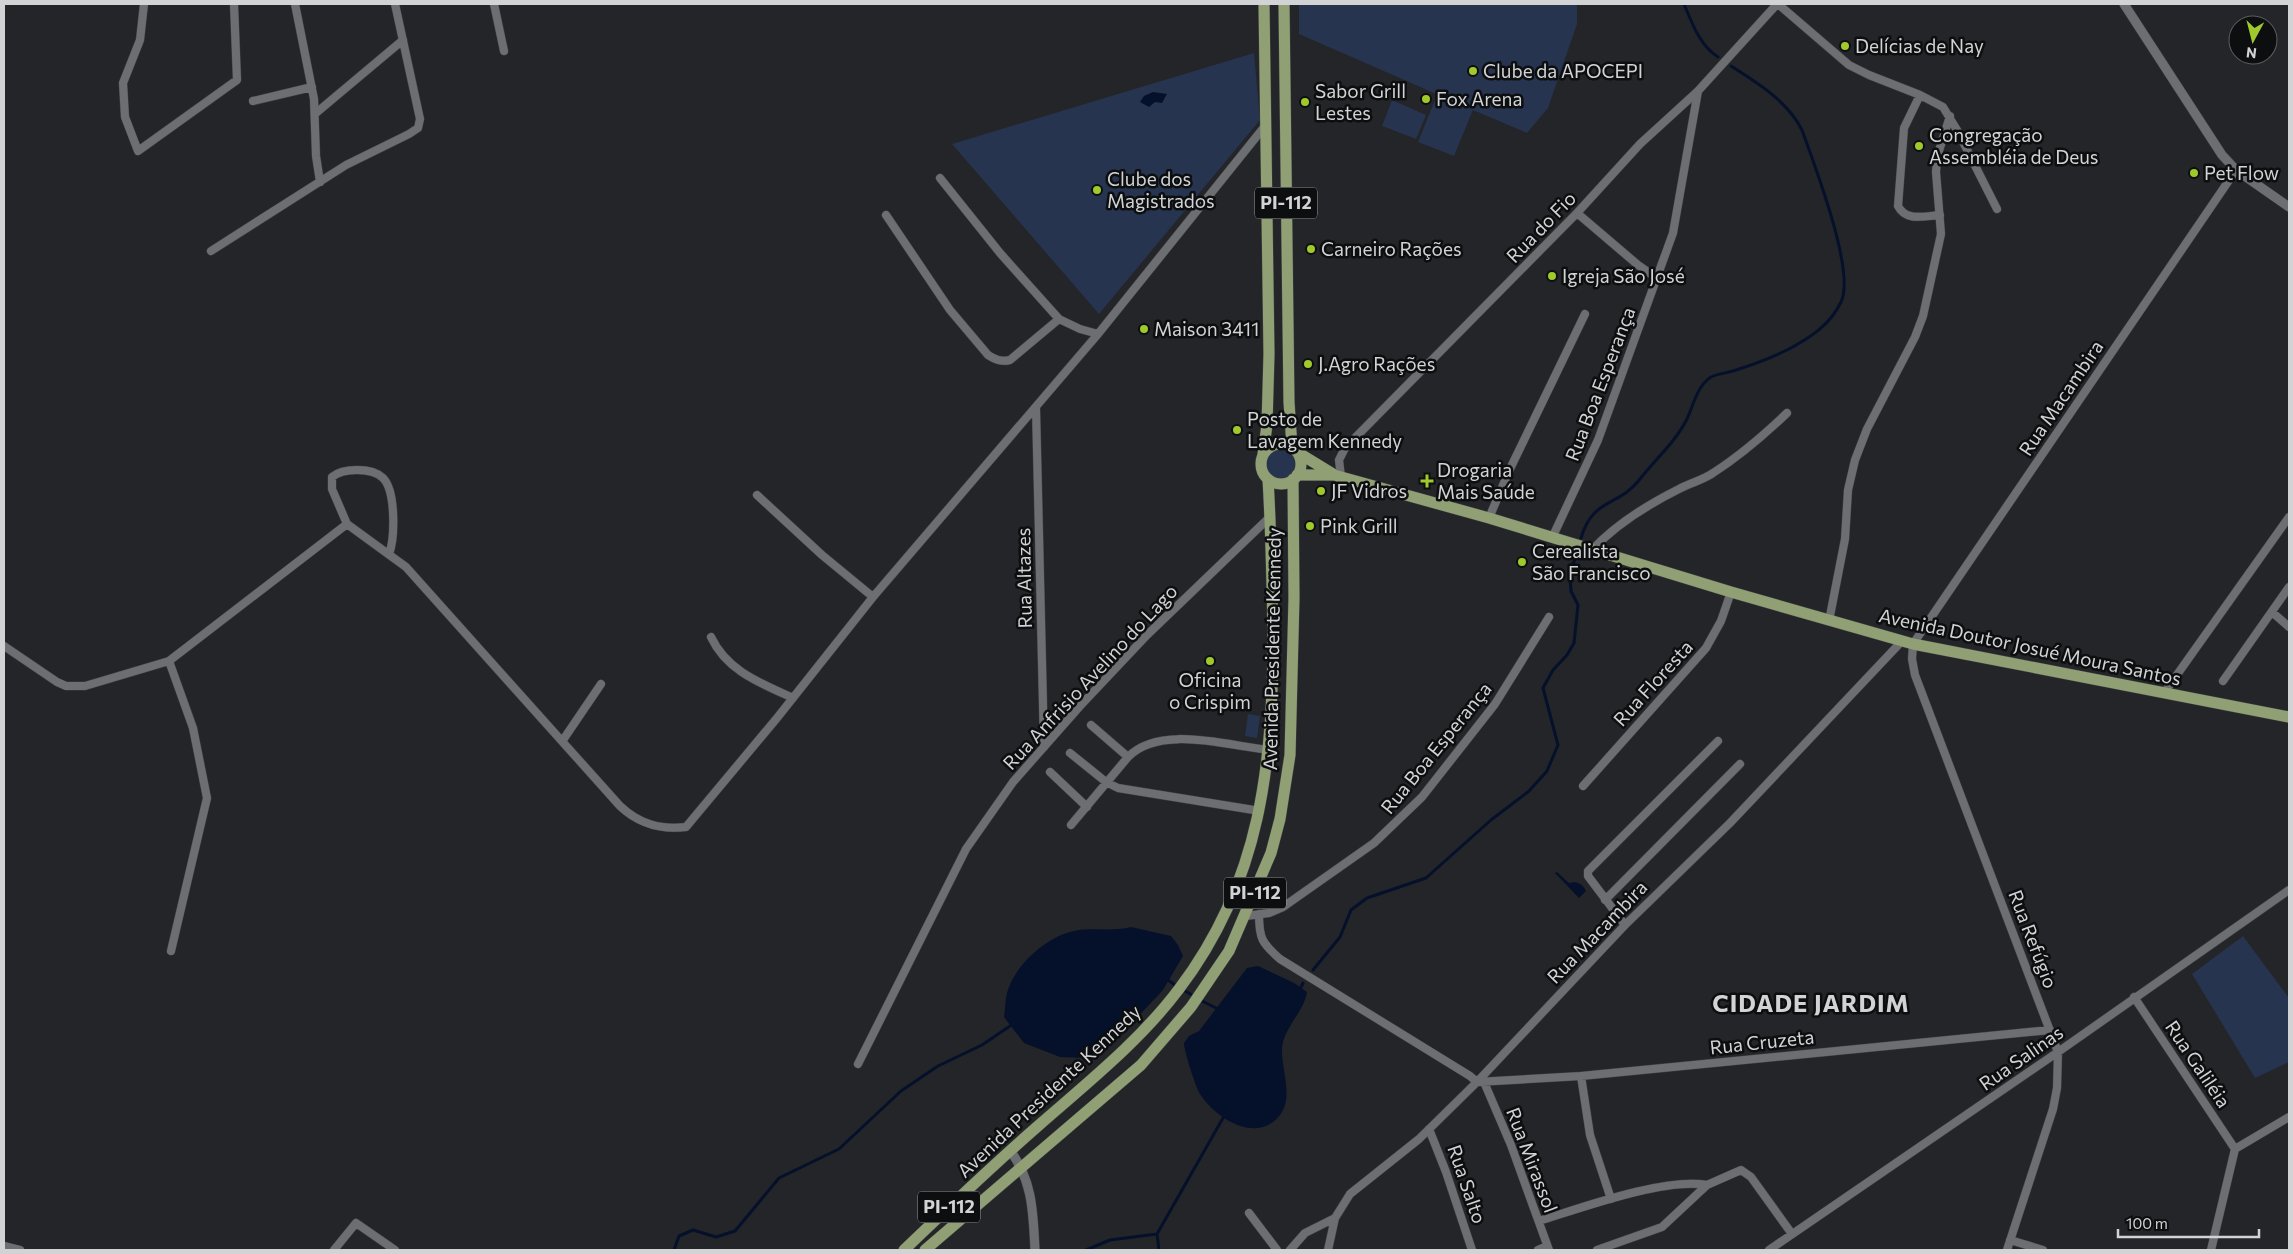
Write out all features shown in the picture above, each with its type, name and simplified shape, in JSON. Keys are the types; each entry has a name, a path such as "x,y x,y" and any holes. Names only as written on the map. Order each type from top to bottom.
{"main road":[{"name":"Avenida Presidente Kennedy","path":"904,1250 1010,1150 1121,1052 1178,991 1201,958 1224,915 1248,856 1260,811 1269,750 1273,665 1271,516 1268,479 1261,467 1269,402 1264,4"},
{"name":"Avenida Presidente Kennedy","path":"925,1250 1141,1065 1168,1035 1191,1007 1229,951 1246,916 1271,853 1280,819 1290,755 1295,477 1301,463 1294,450 1289,402 1284,4"},
{"path":"1267,184 1286,184"},
{"path":"1263,454 1267,448 1278,444 1294,450 1338,476"},
{"path":"1268,479 1280,484 1295,477 1338,476"},
{"name":"Avenida Doutor Josué Moura Santos","path":"1338,476 1489,518 1731,592 1914,644 2289,717"}],"street":[{"path":"144,4 140,40 123,84 125,117 138,151 237,80 234,4"},
{"path":"294,4 316,113 316,156 320,182"},
{"path":"211,251 346,164 418,128 420,119 395,4"},
{"path":"494,4 504,51"},
{"path":"1778,4 1849,65 1869,75 1920,94 1943,107 1950,116 1996,209"},
{"name":"Rua do Fio","path":"1338,476 1340,460 1345,448 1577,213 1640,144 1698,91 1778,4"},
{"path":"2124,4 2222,155 2236,170 2289,207"},
{"path":"316,113 403,40"},
{"path":"253,100 312,87"},
{"name":"Rua Boa Esperança","path":"1552,538 1598,440 1658,279 1676,224 1698,91"},
{"path":"1920,94 1904,128 1898,206 1901,212 1910,217 1940,215"},
{"path":"1829,620 1845,539 1846,503 1851,476 1867,429 1923,316 1941,234 1936,172 1937,157 1950,116"},
{"path":"389,554 394,536 391,497 384,479 378,475 358,470 343,471 332,477 332,489 347,524 389,554 428,590 620,806 633,818 651,825 686,828 873,598 1098,334 1267,124"},
{"name":"Rua Macambira","path":"1914,644 2236,170"},
{"path":"940,178 1000,253 1059,319 1080,329 1098,334"},
{"path":"1577,213 1638,265 1658,279"},
{"path":"886,215 950,310 988,355 1000,361 1010,360 1059,319"},
{"path":"1489,518 1585,314"},
{"name":"Rua Altazes","path":"1036,408 1044,747"},
{"path":"1592,550 1606,535 1624,521 1678,490 1712,474 1757,442 1787,413"},
{"path":"757,495 822,555 873,598"},
{"name":"Rua Anfrisio Avelino do Lago","path":"858,1064 966,849 1013,782 1147,635 1271,516"},
{"path":"2164,693 2289,517"},
{"path":"4,646 57,682 74,686 86,686 169,661 347,524"},
{"path":"2223,681 2289,587"},
{"name":"Rua Floresta","path":"1583,786 1706,648 1721,621 1731,592"},
{"path":"2272,612 2289,627"},
{"name":"Rua Boa Esperança","path":"1246,916 1283,907 1374,842 1404,816 1422,797 1495,704 1549,617"},
{"path":"711,637 725,660 737,669 793,698"},
{"name":"Rua Macambira","path":"1328,1250 1335,1218 1344,1201 1429,1130 1480,1082 1625,925 1730,823 1902,640"},
{"name":"Rua Refúgio","path":"1914,644 1912,659 1915,675 2058,1052 2057,1088 2054,1109 2007,1250"},
{"path":"169,661 193,728 207,798 171,951"},
{"path":"563,740 601,684"},
{"path":"1091,725 1128,757"},
{"path":"1072,825 1128,757 1144,745 1188,738 1269,750"},
{"path":"1625,925 1588,876 1589,869 1718,742"},
{"path":"1070,753 1106,782 1124,790 1260,811"},
{"path":"1605,900 1740,764"},
{"path":"1050,772 1087,806"},
{"name":"Rua Salinas","path":"1769,1250 2058,1052 2289,890"},
{"path":"1259,914 1260,938 1266,947 1280,959 1480,1082"},
{"name":"Rua Galiléia","path":"2134,997 2235,1149"},
{"name":"Rua Cruzeta","path":"1480,1082 1581,1076 2050,1030"},
{"path":"1581,1076 1590,1135 1611,1199"},
{"name":"Rua Mirassol","path":"1480,1082 1539,1221 1548,1248"},
{"path":"2211,1250 2235,1149 2289,1117"},
{"name":"Rua Salto","path":"1429,1130 1446,1172 1470,1250"},
{"path":"1010,1150 1022,1167 1030,1188 1035,1250"},
{"path":"1597,1250 1662,1227 1706,1185 1736,1171 1747,1172 1792,1234"},
{"path":"1539,1221 1611,1199 1687,1182 1706,1185"},
{"path":"1249,1213 1277,1250"},
{"path":"1290,1250 1305,1233 1335,1218"},
{"path":"334,1250 356,1223 394,1250"},
{"path":"2010,1240 2043,1250"},
{"path":"4,1246 20,1250"},
{"path":"1538,1250 1548,1248"}],"shaded area":[{"name":"Clube da APOCEPI","path":"1299,4 1577,4 1577,24 1548,108 1527,133 1473,110 1454,156 1418,142 1437,95 1450,100 1299,34"},
{"name":"Clube dos Magistrados","path":"1254,53 1260,120 1099,314 952,144"},
{"path":"1153,92 1167,94 1162,103 1155,102 1149,107 1140,102 1144,96"},
{"path":"1392,100 1426,115 1416,139 1382,126"},
{"path":"1280,449 1291,453 1295,464 1291,475 1280,479 1269,475 1265,464 1269,453"},
{"path":"1248,714 1260,716 1257,738 1245,736"},
{"path":"1557,872 1569,883 1579,883 1586,891 1579,898 1555,873"},
{"path":"1131,927 1171,936 1178,945 1183,956 1163,990 1131,1024 1105,1046 1084,1058 1060,1057 1024,1043 1004,1017 1009,987 1022,965 1041,947 1063,934 1088,929"},
{"path":"2243,936 2289,998 2289,1062 2255,1078 2192,974"},
{"path":"1258,966 1294,983 1307,992 1302,1006 1286,1033 1282,1048 1287,1091 1284,1108 1271,1124 1260,1128 1249,1128 1237,1125 1226,1119 1216,1112 1200,1094 1188,1061 1184,1043 1189,1036 1199,1031 1247,968"}],"waterway":[{"path":"1684,4 1701,40 1718,57"},
{"path":"1581,538 1592,515 1632,488 1671,443 1687,419 1696,396 1706,381 1713,376 1754,364 1797,344 1826,324 1841,302 1844,287 1843,267 1838,243 1824,191 1802,130 1781,102 1762,86 1731,66"},
{"path":"1313,970 1340,937 1351,910 1367,898 1426,878 1491,820 1529,791 1547,771 1558,745 1543,688 1553,670 1567,655 1574,643 1578,605 1571,591 1570,576 1576,554"},
{"path":"1168,980 1175,985"},
{"path":"1301,987 1303,983"},
{"path":"1185,991 1192,995"},
{"path":"1202,1001 1216,1008"},
{"path":"674,1250 679,1236 693,1230 716,1237 735,1231 779,1178 839,1149 901,1091 938,1066 982,1045 1010,1026"},
{"path":"1159,1250 1157,1234 1223,1118"},
{"path":"1086,1250 1110,1240 1157,1234"}],"place":[{"name":"Delícias de Nay","path":"1845,46"},
{"name":"Clube da APOCEPI","path":"1473,71"},
{"name":"Fox Arena","path":"1426,99"},
{"name":"Sabor Grill Lestes","path":"1305,102"},
{"name":"Congregação Assembléia de Deus","path":"1919,146"},
{"name":"Pet Flow","path":"2194,173"},
{"name":"Clube dos Magistrados","path":"1097,190"},
{"name":"Carneiro Rações","path":"1311,249"},
{"name":"Igreja São José","path":"1552,276"},
{"name":"Maison 3411","path":"1144,329"},
{"name":"J.Agro Rações","path":"1308,364"},
{"name":"Posto de Lavagem Kennedy","path":"1237,430"},
{"name":"Drogaria Mais Saúde","path":"1427,481"},
{"name":"JF Vidros","path":"1321,491"},
{"name":"Pink Grill","path":"1310,526"},
{"name":"Cerealista São Francisco","path":"1522,562"},
{"name":"Oficina o Crispim","path":"1210,661"}],"district":[{"name":"CIDADE JARDIM","path":"1811,1004"}]}
